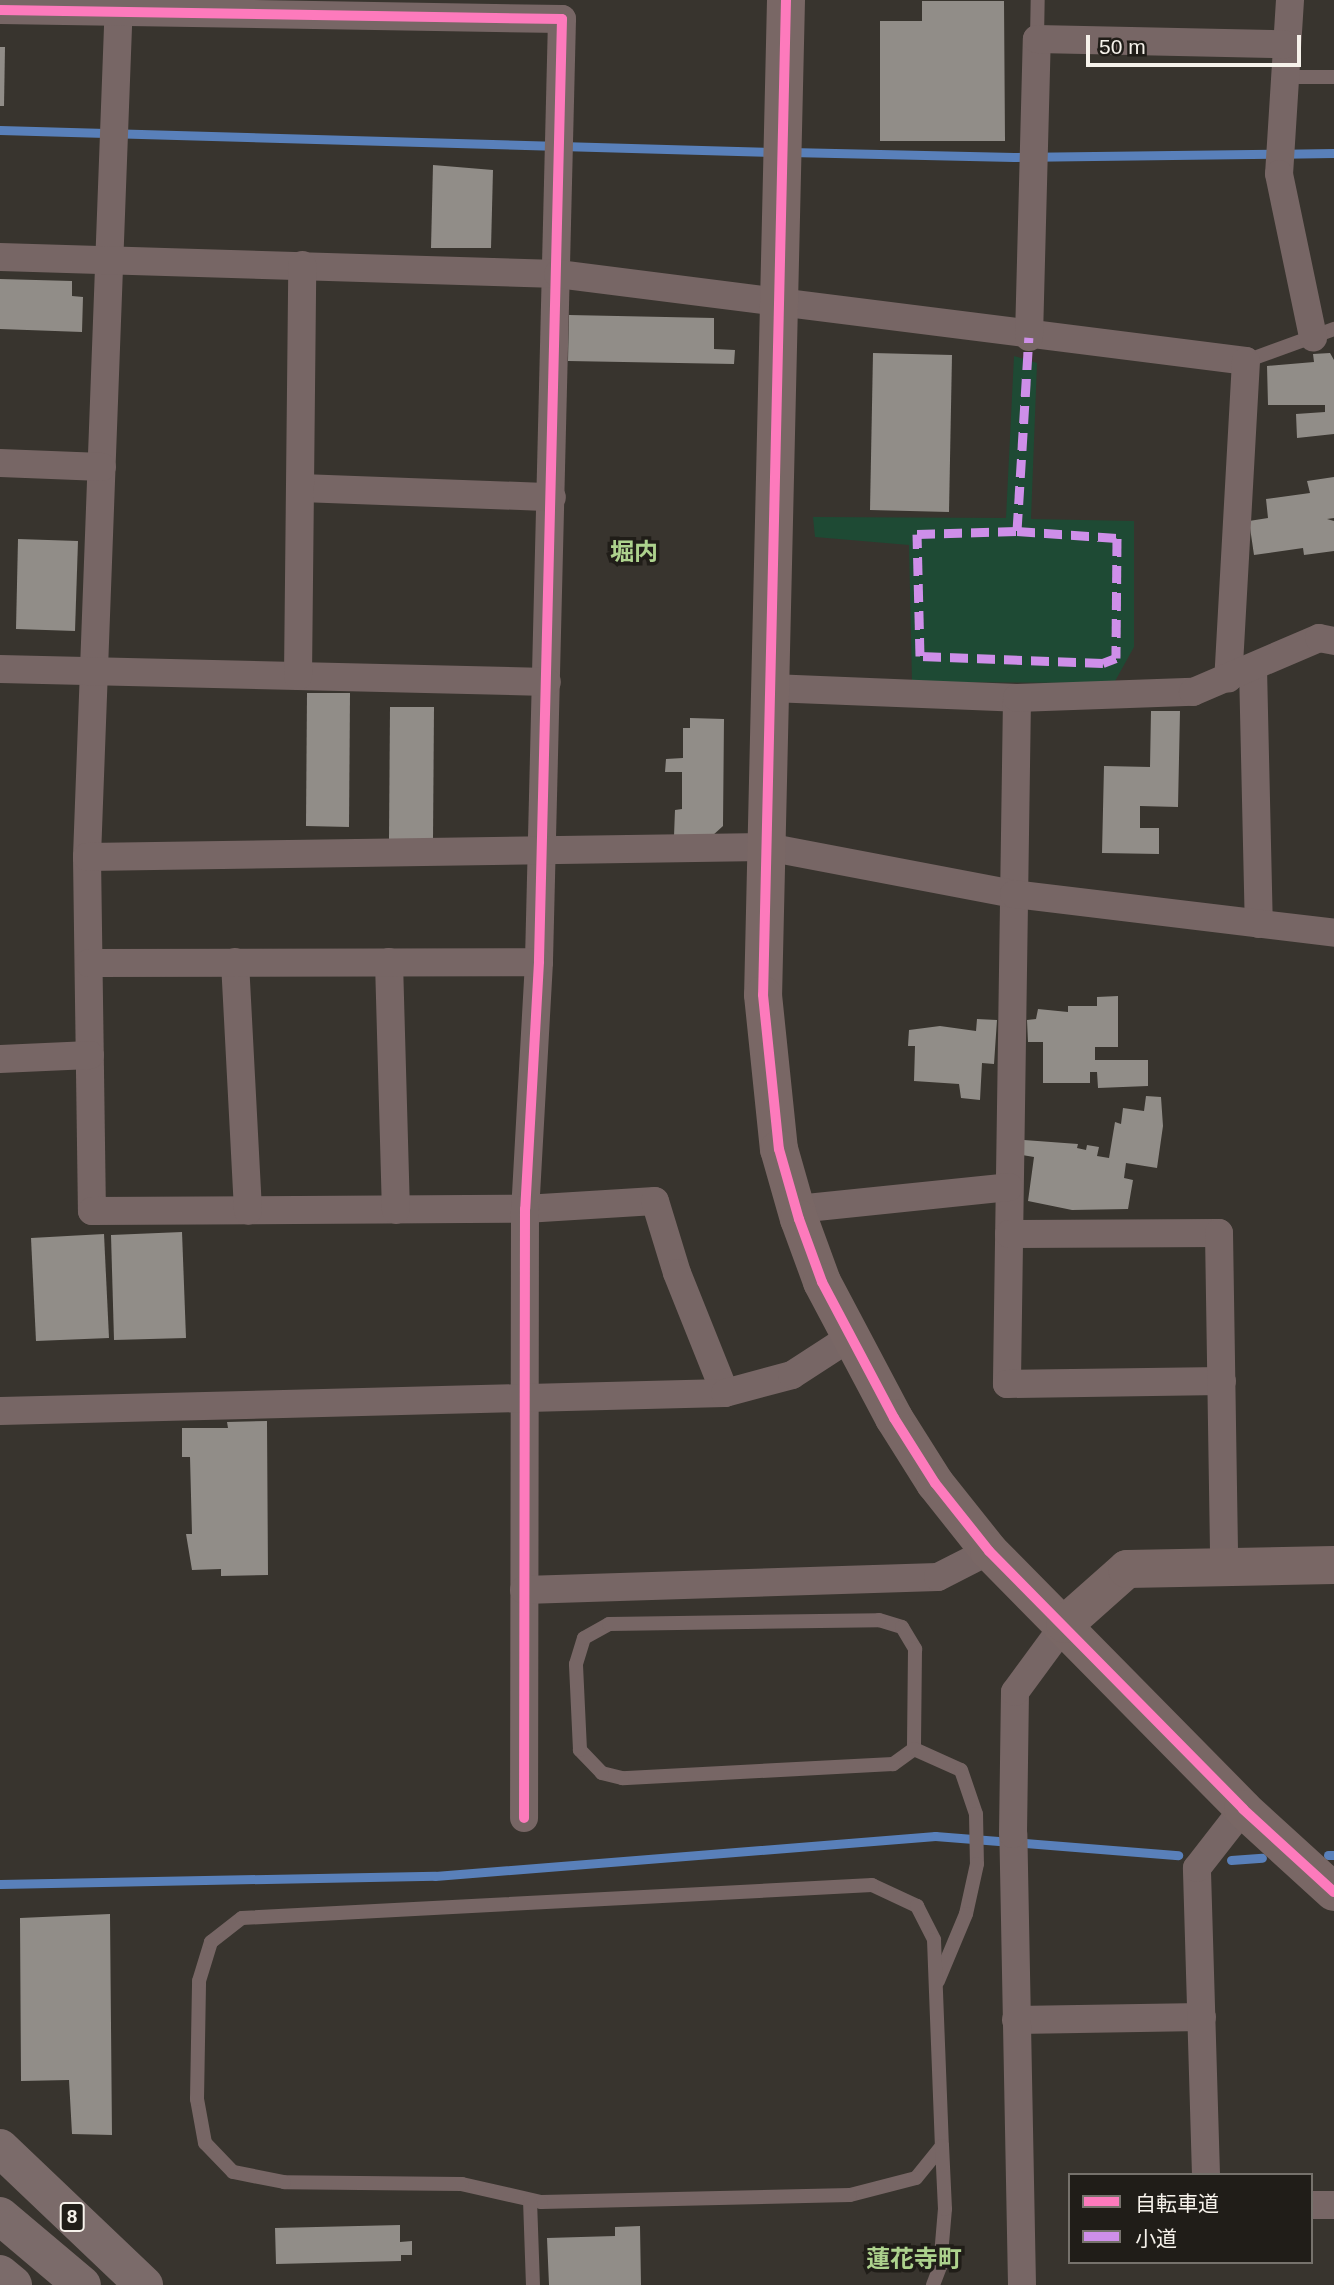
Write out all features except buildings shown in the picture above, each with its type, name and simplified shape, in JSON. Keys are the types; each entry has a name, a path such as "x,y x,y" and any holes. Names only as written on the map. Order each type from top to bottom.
{"highway":[{"name":"8","path":"0,2148 144,2285"},
{"name":"8","path":"0,2216 82,2285"},
{"path":"0,2274 13,2285"}],"street":[{"path":"786,0 763,995 768,1074 779,1149 822,1282 849,1338 936,1483 989,1550 1065,1624 1243,1809 1334,1892"},
{"path":"1290,0 1285,44 1279,174 1324,333"},
{"path":"0,10 119,6 562,19 558,274 539,962 524,1209 524,1818"},
{"path":"119,6 87,857 93,1211 524,1209 655,1201 677,1273 724,1393"},
{"path":"1029,337 1037,39 1285,44"},
{"path":"0,257 558,274 780,300 1029,337 1246,361 1240,673 1259,924"},
{"path":"298,676 302,265"},
{"path":"0,463 102,467"},
{"path":"301,488 552,497"},
{"path":"771,688 1017,698 1193,692 1319,638 1334,641"},
{"path":"0,669 547,682"},
{"path":"1017,698 1007,1384 1222,1381"},
{"path":"87,857 767,847 1014,894 1334,933"},
{"path":"235,962 248,1211"},
{"path":"389,962 396,1210"},
{"path":"89,963 539,962"},
{"path":"0,1059 90,1055"},
{"path":"797,1209 1009,1187"},
{"path":"1009,1234 1219,1233 1224,1567"},
{"path":"0,1411 724,1393 792,1376 849,1338"},
{"path":"524,1590 938,1577 989,1550"},
{"path":"1023,2285 1013,1847 1015,1692 1065,1624 1127,1569 1334,1565"},
{"path":"1206,2173 1196,1868 1243,1809"},
{"path":"1016,2020 1202,2017"},
{"path":"1313,2205 1334,2205"}],"lane":[{"path":"1037,39 1038,0"},
{"path":"1284,77 1334,77"},
{"path":"1246,361 1324,333"},
{"path":"879,1620 902,1628 915,1649 914,1749 893,1765 622,1778 602,1773 580,1750 576,1664 584,1638 609,1625 879,1620"},
{"path":"914,1749 961,1770 976,1814 977,1864 966,1914 937,1984"},
{"path":"933,2285 940,2267 945,2209 934,1940 916,1906 872,1885 242,1918 211,1942 199,1981 197,2099 205,2143 233,2172 284,2182 339,2185 462,2184 530,2200 850,2195 916,2178 942,2146"},
{"path":"530,2200 533,2285"}],"green space":[{"path":"1014,356 1037,363 1031,519 1134,521 1134,647 1114,683 912,682 909,545 815,537 813,517 1006,518"}],"waterway":[{"path":"0,130 772,152"},
{"path":"790,152 1014,157 1334,153"},
{"path":"0,1884 435,1876 935,1836 1178,1855"},
{"path":"1328,1855 1334,1855"},
{"path":"1231,1860 1262,1858"}],"marked path":[{"path":"1017,531 1117,538 1116,658 1103,663 920,656 917,534 1017,531 1029,337"}],"cycle path":[{"path":"786,0 763,995 779,1149 799,1219 822,1282 894,1418 935,1483 989,1551 1243,1809 1334,1892"},
{"path":"0,10 562,19 539,962 525,1209 524,1818"}],"district":[{"name":"堀内","path":"634,552"},
{"name":"蓮花寺町","path":"914,2259"}]}
